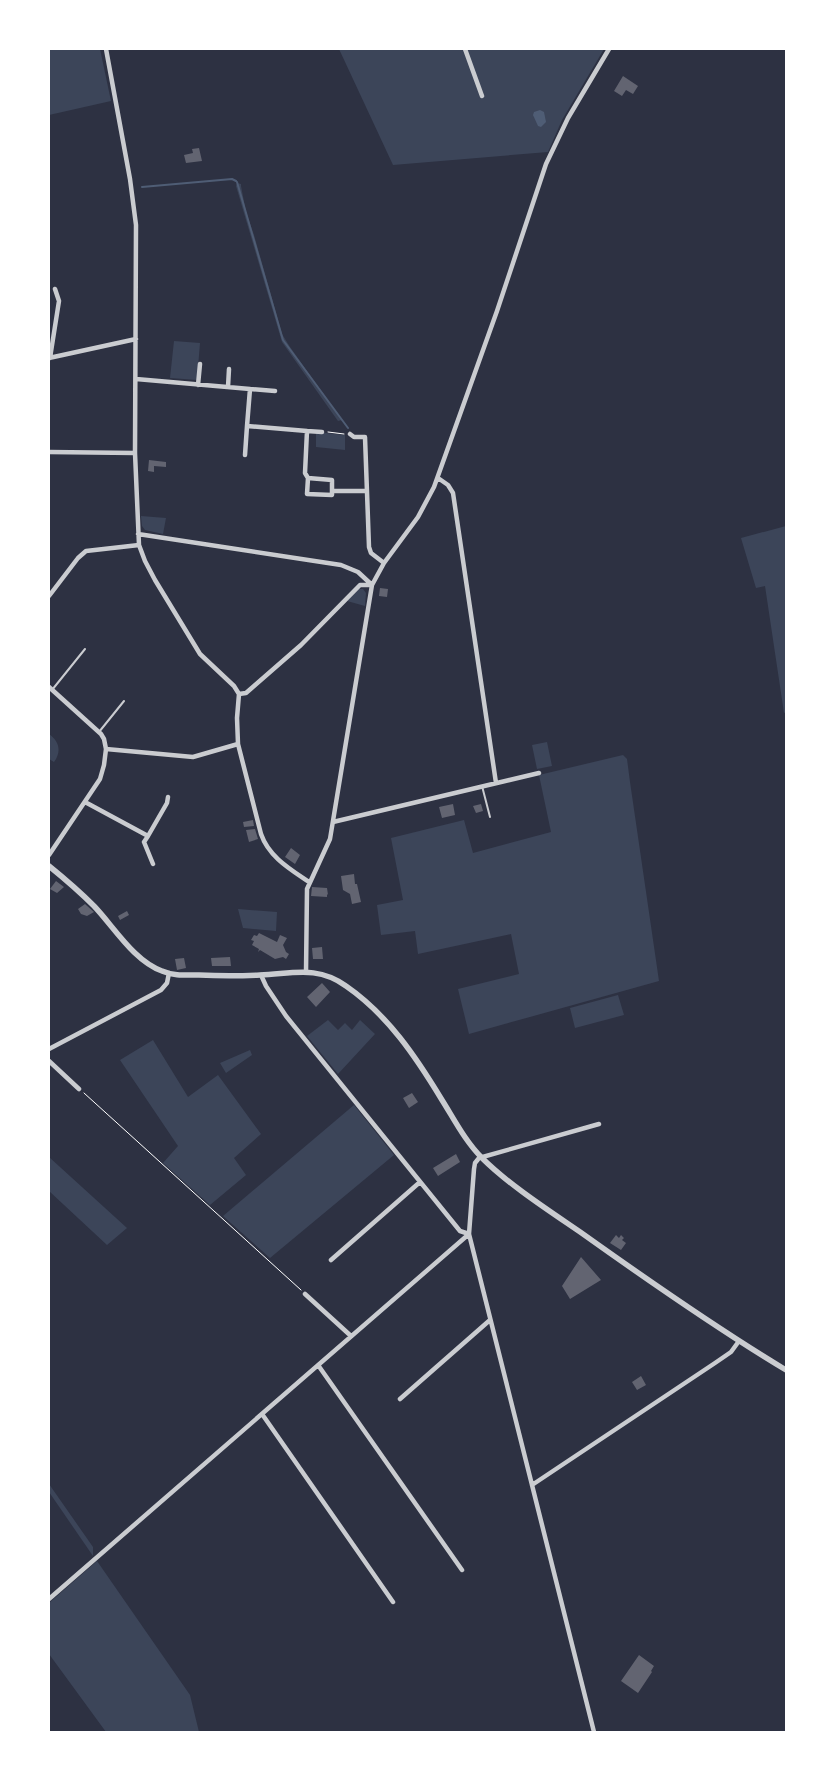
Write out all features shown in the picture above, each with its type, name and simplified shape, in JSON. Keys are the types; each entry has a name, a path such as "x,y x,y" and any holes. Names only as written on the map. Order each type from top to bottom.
{"street":[{"path":"106,49 134,204 136,234 135,453 139,545 154,580 199,651 236,688 239,694 237,718 238,744 264,842 275,856 309,882"},
{"path":"465,49 482,96"},
{"path":"306,972 307,892 309,882 329,842 372,585 384,563 423,510 438,478 550,156 568,118 609,49"},
{"path":"55,290 59,301 49,358 136,339"},
{"path":"198,385 200,364"},
{"path":"228,387 230,368"},
{"path":"136,379 275,391"},
{"path":"245,455 250,389"},
{"path":"247,426 322,432"},
{"path":"307,431 305,473 308,478 307,494 332,495 332,480 308,478"},
{"path":"350,434 365,437 369,549 372,555 384,563"},
{"path":"49,452 135,453"},
{"path":"438,478 448,485 453,493 496,783"},
{"path":"332,491 366,491"},
{"path":"138,534 341,565 358,572 372,585"},
{"path":"49,596 78,558 86,551 139,545"},
{"path":"239,694 246,693 301,645 360,585 372,585"},
{"path":"49,855 102,775 106,748 99,732 50,688"},
{"path":"106,748 193,757 238,744"},
{"path":"333,822 538,773"},
{"path":"153,864 144,842 167,803 168,797"},
{"path":"85,802 148,836"},
{"path":"49,866 94,906 126,943 157,969 183,975 261,975 306,972 324,974 338,981 364,999 385,1020 414,1056 464,1136 480,1156 505,1178 570,1226 686,1306 786,1370"},
{"path":"49,1048 163,989 167,983 169,973"},
{"path":"261,975 286,1016 460,1231 469,1234"},
{"path":"49,1061 80,1089"},
{"path":"594,1732 469,1234 474,1168 480,1156 599,1124"},
{"path":"331,1260 420,1182"},
{"path":"49,1599 469,1234"},
{"path":"306,1294 351,1336"},
{"path":"400,1399 490,1320"},
{"path":"532,1485 731,1352 739,1341"},
{"path":"318,1365 462,1570"},
{"path":"262,1414 393,1602"}],"lane":[{"path":"50,688 84,649"},
{"path":"99,732 124,701"},
{"path":"482,786 490,817"}],"path":[{"path":"322,432 350,434"},
{"path":"80,1089 306,1294"}],"shaded area":[{"path":"49,49 100,49 111,101 49,115"},
{"path":"339,49 604,49 562,120 548,152 393,165"},
{"path":"540,110 544,112 546,122 541,127 538,126 533,115 534,112"},
{"path":"237,183 241,184 246,212 282,334 342,420 338,421 282,342 236,186"},
{"path":"174,341 200,343 197,380 170,378"},
{"path":"316,432 345,435 345,450 316,447"},
{"path":"141,516 166,518 163,534 145,530 142,526"},
{"path":"786,526 786,712 784,713 765,586 756,588 741,538"},
{"path":"359,589 363,589 366,593 365,606 347,601"},
{"path":"49,734 57,743 59,750 54,762 49,759"},
{"path":"547,742 552,766 537,769 532,745"},
{"path":"623,755 627,759 659,981 469,1034 458,989 519,974 511,934 418,954 415,931 381,935 377,905 403,900 391,838 464,820 473,853 551,832 539,775"},
{"path":"238,909 277,912 276,931 243,928"},
{"path":"618,995 624,1015 575,1028 570,1008"},
{"path":"328,1020 338,1030 345,1023 352,1030 360,1020 375,1034 338,1074 307,1036"},
{"path":"153,1040 188,1097 218,1075 261,1134 234,1158 246,1175 210,1205 163,1163 178,1146 120,1060"},
{"path":"250,1050 252,1055 226,1073 220,1063"},
{"path":"354,1105 394,1155 270,1258 223,1216"},
{"path":"49,1157 127,1228 107,1245 49,1191"},
{"path":"49,1484 93,1547 93,1556 49,1492"},
{"path":"97,1561 190,1695 199,1732 106,1732 49,1654 49,1603"}],"building":[{"path":"623,76 638,86 633,94 626,90 622,96 614,91"},
{"path":"199,148 202,161 186,163 184,155 193,153 192,149"},
{"path":"149,460 166,462 166,467 154,466 154,472 148,471"},
{"path":"380,588 388,589 387,597 379,596"},
{"path":"453,804 455,815 442,818 439,807"},
{"path":"481,804 483,811 476,813 473,806"},
{"path":"253,820 254,826 244,827 243,822"},
{"path":"255,829 258,839 249,842 246,830"},
{"path":"291,848 300,855 295,864 285,857"},
{"path":"354,874 361,902 352,904 350,894 343,890 341,876"},
{"path":"56,881 64,887 57,893 50,889"},
{"path":"312,887 327,888 327,897 311,896"},
{"path":"85,904 94,912 87,916 81,914 78,909"},
{"path":"127,911 129,915 120,920 118,916"},
{"path":"259,933 277,942 280,935 287,938 283,945 289,954 286,959 283,957 275,959 260,950 258,952 259,949 252,945 254,941 251,940 254,935 257,936"},
{"path":"322,947 323,959 313,959 312,948"},
{"path":"230,957 231,966 212,966 211,958"},
{"path":"184,958 186,968 177,970 175,959"},
{"path":"322,983 330,992 316,1007 307,997"},
{"path":"412,1093 418,1102 409,1108 403,1098"},
{"path":"456,1154 460,1162 438,1176 433,1168"},
{"path":"616,1235 619,1238 621,1235 624,1238 622,1240 626,1243 621,1250 610,1243"},
{"path":"581,1257 601,1280 570,1299 562,1286"},
{"path":"641,1376 646,1385 637,1390 632,1382"},
{"path":"639,1655 654,1666 638,1693 621,1681"}],"waterway":[{"path":"142,187 232,179 236,181"},
{"path":"237,182 283,340 348,428"}]}
